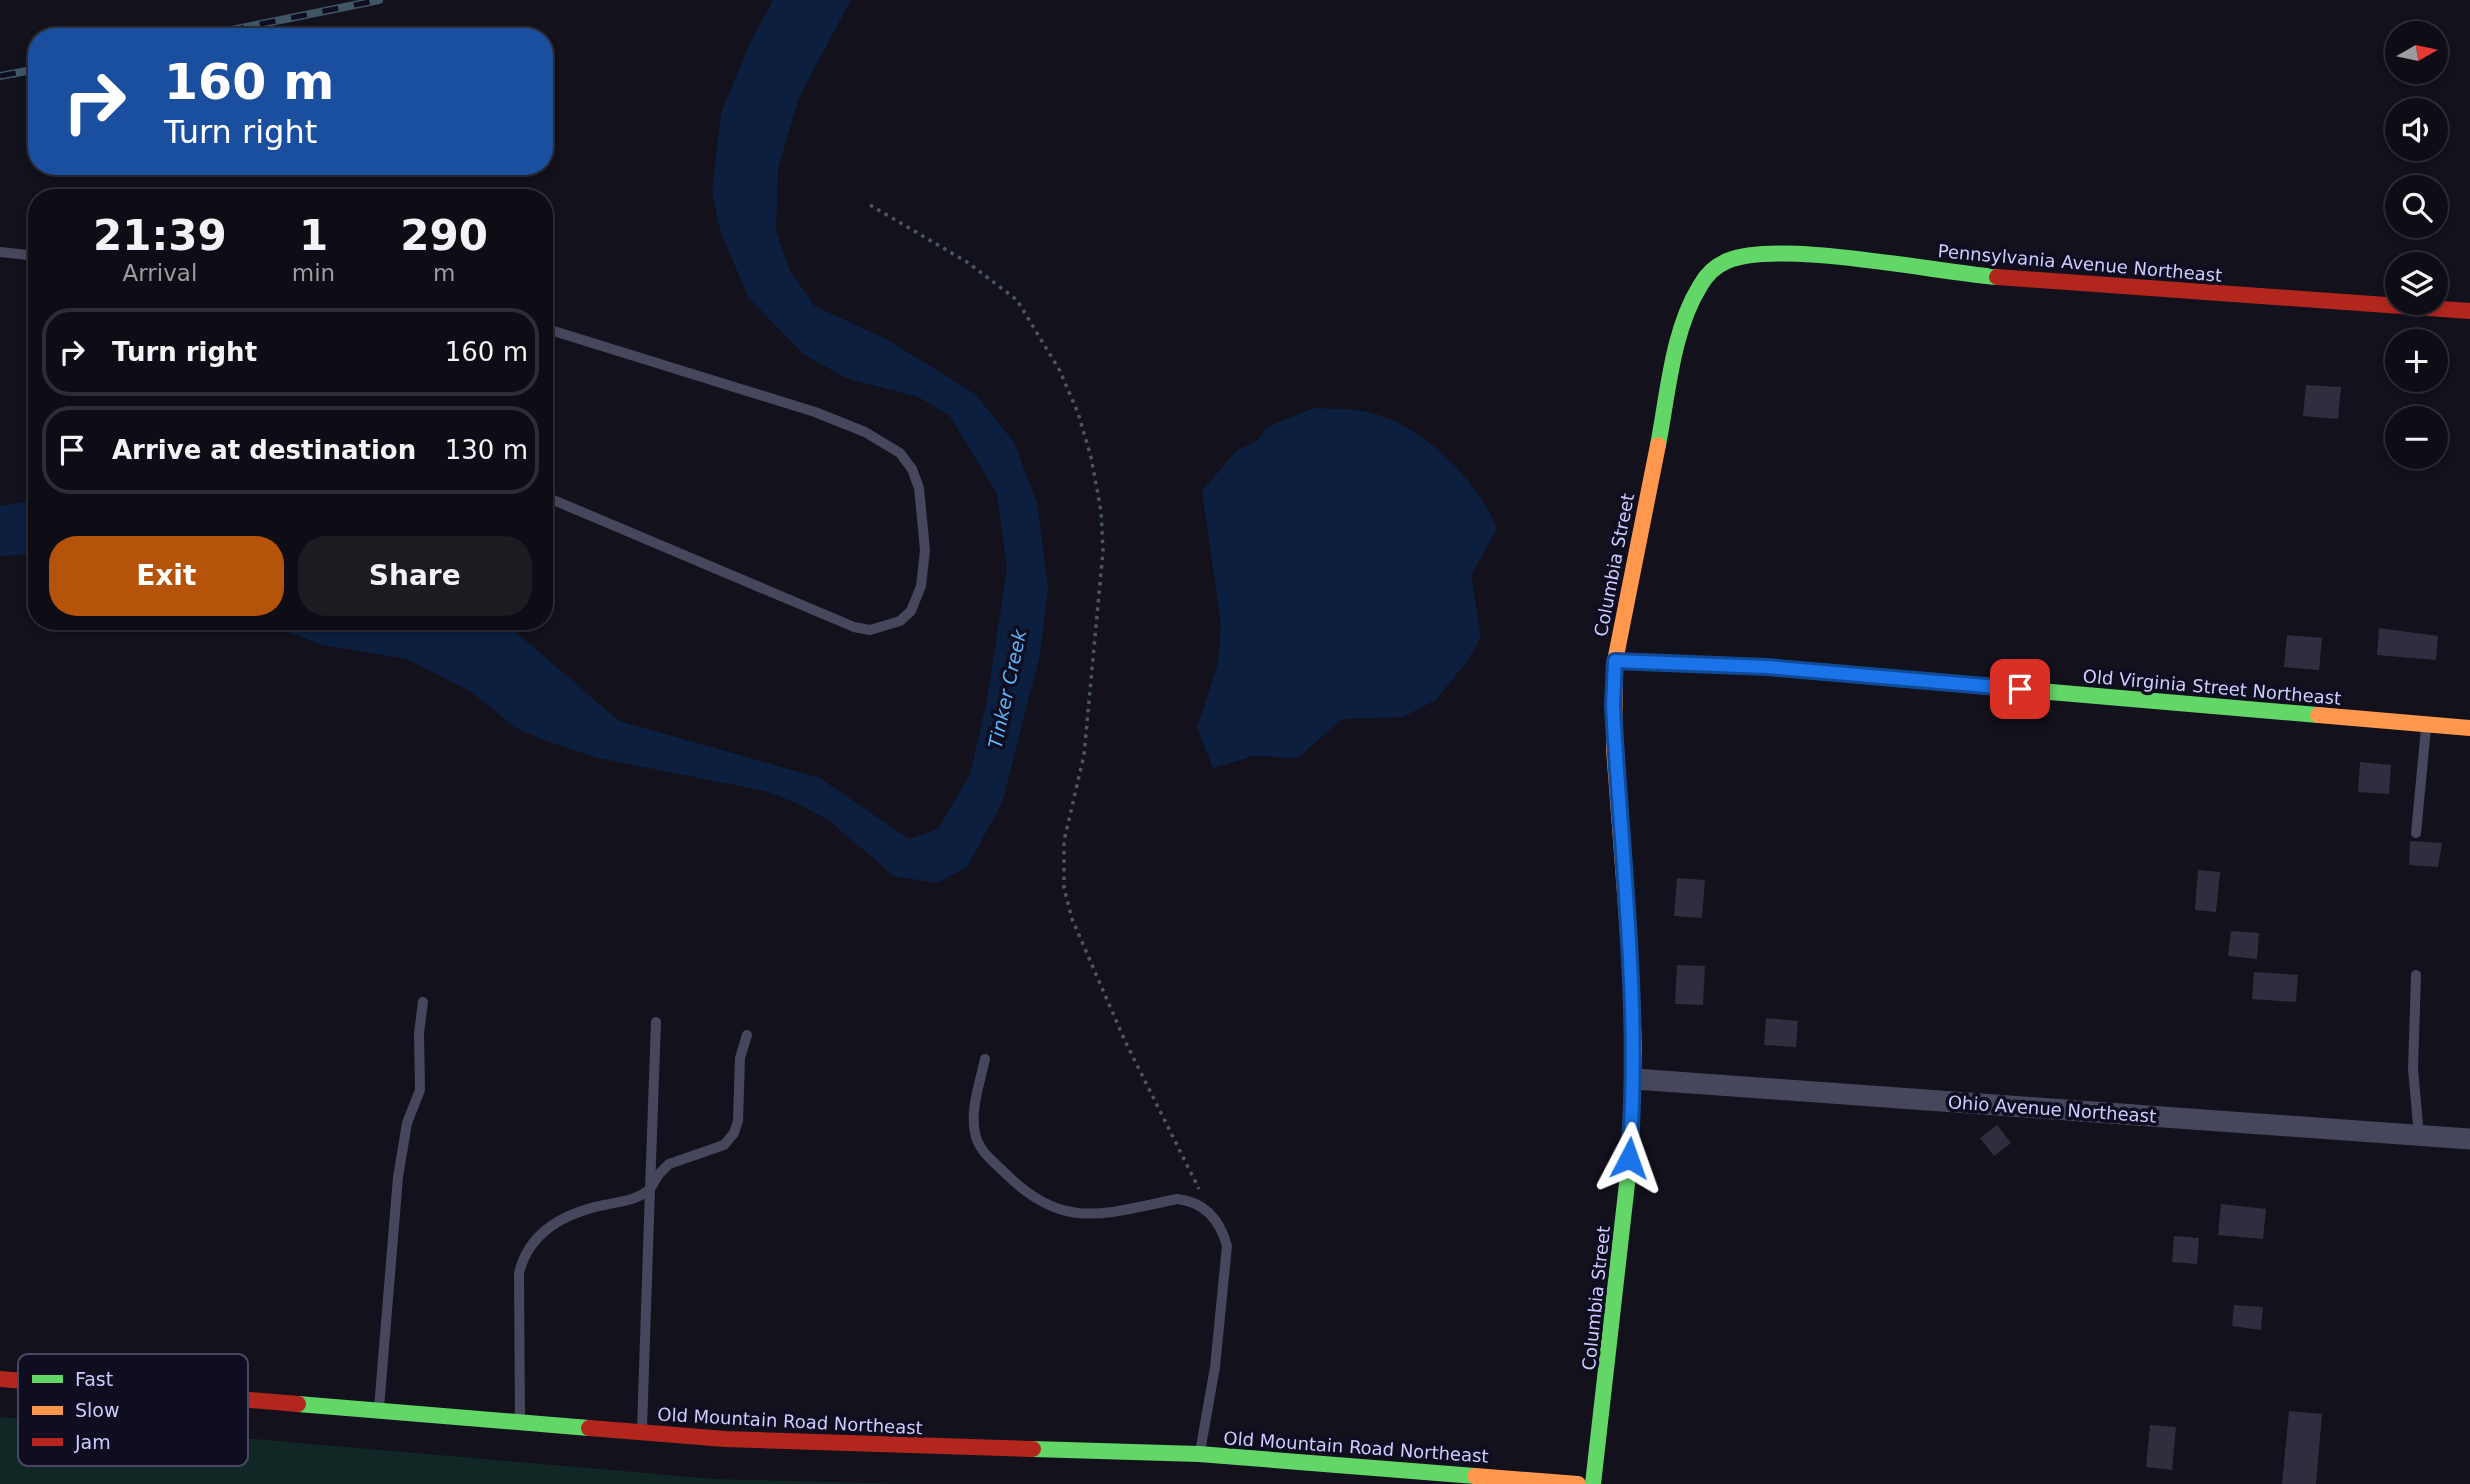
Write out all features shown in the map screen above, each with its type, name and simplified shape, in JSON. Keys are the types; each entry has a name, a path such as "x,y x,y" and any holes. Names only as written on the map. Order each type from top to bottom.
{"street":[{"name":"Pennsylvania Avenue Northeast","path":"1699,288 1713,270 1726,261 1744,256 1772,255 1960,274 2470,311"},
{"name":"Columbia Street","path":"1593,1484 1603,1427 1623,1241 1634,1079 1628,907 1613,706 1615,661 1677,348 1687,312 1699,288"},
{"name":"Old Virginia Street Northeast","path":"1615,661 1767,667 2470,728"},
{"name":"Ohio Avenue Northeast","path":"1634,1079 1693,1081 2470,1139"},
{"name":"Old Mountain Road Northeast","path":"0,1379 18,1380"},
{"name":"Old Mountain Road Northeast","path":"248,1398 642,1432 906,1447 1199,1454 1578,1484"}],"lane":[{"path":"0,252 28,255"},
{"path":"553,331 815,412 887,443 912,469 919,488 925,550 921,586 911,611 900,621 886,628 870,630 854,627 553,500"},
{"path":"2416,833 2426,725"},
{"path":"2416,975 2413,1069 2419,1136"},
{"path":"379,1408 398,1177 407,1123 421,1090 419,1033 423,1002"},
{"path":"642,1432 656,1022"},
{"path":"520,1421 519,1273 530,1245 563,1218 601,1205 639,1198 650,1189 669,1164 724,1145 734,1133 738,1121 740,1058 747,1035"},
{"path":"985,1059 974,1119 975,1136 989,1157 1036,1199 1056,1209 1086,1216 1177,1199 1191,1200 1208,1210 1223,1230 1227,1246 1215,1367 1199,1454"}],"path":[{"path":"870,205 967,262 1017,300 1060,371 1078,413 1091,457 1101,511 1103,551 1084,755 1064,841 1064,888 1072,919 1125,1041 1208,1210"}],"green space":[{"path":"0,1417 18,1419 18,1466 248,1466 248,1439 714,1479 909,1484 0,1484"}],"water":[{"name":"Tinker Creek","path":"773,0 851,0 799,97 778,169 776,231 790,271 815,306 888,340 975,394 1014,442 1037,503 1048,588 1040,655 1002,803 967,867 937,883 894,876 827,819 794,802 765,791 598,758 549,742 516,728 470,691 407,659 324,645 281,630 513,630 619,721 820,778 909,839 938,829 970,774 987,700 1007,568 997,494 949,415 918,397 846,378 803,354 748,297 720,230 712,191 721,113 749,45"},
{"path":"1314,408 1363,411 1404,426 1443,455 1475,490 1497,529 1471,575 1481,637 1468,660 1436,700 1403,717 1342,719 1298,758 1254,756 1213,768 1197,728 1218,663 1221,624 1202,491 1236,451 1258,440 1267,427"},
{"path":"28,501 28,554 0,556 0,506"}],"building":[{"path":"2306,385 2341,387 2338,419 2303,416"},
{"path":"2379,628 2438,636 2436,660 2377,655"},
{"path":"2287,635 2322,638 2319,670 2284,667"},
{"path":"2360,762 2391,765 2389,794 2358,792"},
{"path":"2410,841 2442,843 2438,867 2409,865"},
{"path":"2198,870 2220,872 2216,912 2195,910"},
{"path":"1677,878 1705,880 1702,918 1674,916"},
{"path":"2231,931 2259,933 2257,959 2228,956"},
{"path":"1677,965 1705,966 1703,1005 1675,1004"},
{"path":"2254,972 2298,975 2296,1002 2252,999"},
{"path":"1766,1018 1798,1021 1796,1047 1764,1045"},
{"path":"1997,1125 2011,1143 1994,1156 1980,1138"},
{"path":"2221,1204 2266,1209 2263,1239 2218,1235"},
{"path":"2174,1236 2199,1238 2197,1264 2172,1262"},
{"path":"2234,1305 2263,1307 2261,1330 2232,1326"},
{"path":"2289,1411 2322,1414 2316,1484 2282,1484"},
{"path":"2150,1425 2176,1427 2172,1470 2146,1467"}],"railway":[{"path":"241,28 379,0"},
{"path":"0,76 28,71"}],"traffic: fast":[{"path":"1658,445 1672,363 1683,323 1702,282 1711,271 1727,261 1751,255 1819,255 1997,277"},
{"path":"1923,681 2318,715"},
{"path":"1593,1484 1629,1166 1634,1049 1631,972"},
{"path":"298,1404 589,1428"},
{"path":"1033,1449 1199,1454 1475,1476"}],"traffic: slow":[{"path":"1631,972 1614,748 1615,661 1658,445"},
{"path":"1615,661 1767,667 1923,681"},
{"path":"2318,715 2470,728"},
{"path":"1475,1476 1578,1484"}],"traffic: jam":[{"path":"1997,277 2470,311"},
{"path":"0,1379 18,1381"},
{"path":"248,1400 298,1404"},
{"path":"589,1428 725,1439 1033,1449"}],"route":[{"path":"1629,1158 1634,1103 1633,1008 1613,706 1615,661 1767,667 2020,689"}]}
